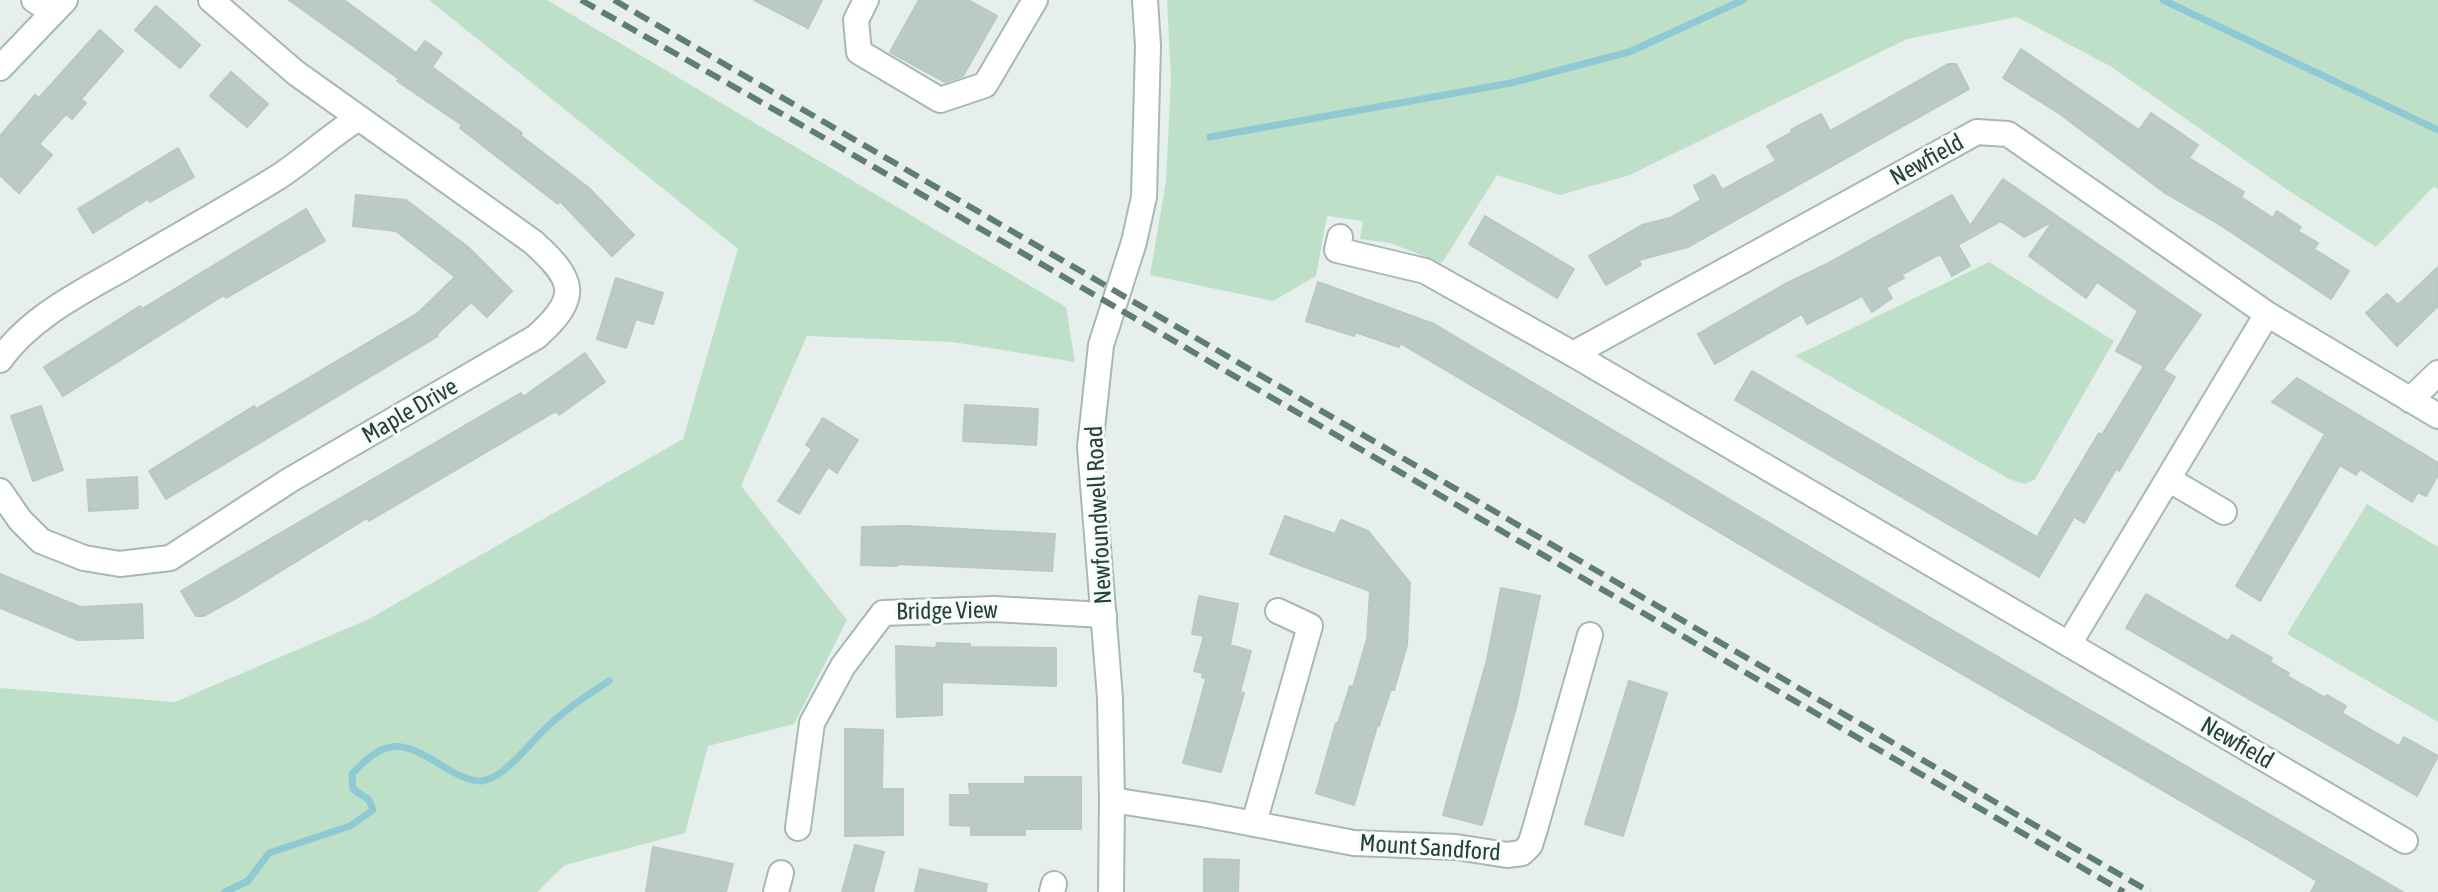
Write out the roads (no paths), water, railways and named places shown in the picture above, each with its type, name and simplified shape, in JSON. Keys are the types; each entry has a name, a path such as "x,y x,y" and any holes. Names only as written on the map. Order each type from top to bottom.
{"street":[{"name":"Maple Drive","path":"0,491 20,520 41,541 84,558 120,564 170,558 290,480 536,337 557,318 568,298 566,280 557,264 533,242 296,73 211,0"},
{"path":"866,0 856,20 859,52 940,100 985,85 1035,0"},
{"name":"Newfoundwell Road","path":"1111,892 1110,698 1090,447 1101,345 1134,242 1144,197 1148,46 1145,0"},
{"path":"0,68 51,4"},
{"path":"0,360 23,333 66,301 274,179 314,154 338,131 359,118"},
{"name":"Newfield","path":"1573,354 1977,132 2008,134 2267,314 2438,416"},
{"name":"Newfield","path":"1340,237 1337,250 1425,271 1573,354 2405,841"},
{"path":"2069,644 2267,314"},
{"path":"2410,400 2438,373"},
{"path":"2168,479 2224,512"},
{"name":"Bridge View","path":"798,828 812,723 843,666 883,613 994,609 1104,615"},
{"path":"1254,823 1310,626 1278,611"},
{"name":"Mount Sandford","path":"1112,800 1354,843 1456,847 1507,855 1522,853 1530,845 1543,804 1590,635"}],"waterway":[{"path":"1210,137 1511,83 1629,52 1743,0"},
{"path":"2163,0 2438,130"},
{"path":"225,892 248,881 269,853 350,826 373,810 369,800 353,789 352,774 378,751 401,747 424,755 467,779 490,779 507,767 559,716 609,681"}],"railway":[{"path":"581,0 2124,892"},
{"path":"614,0 2150,892"}]}
